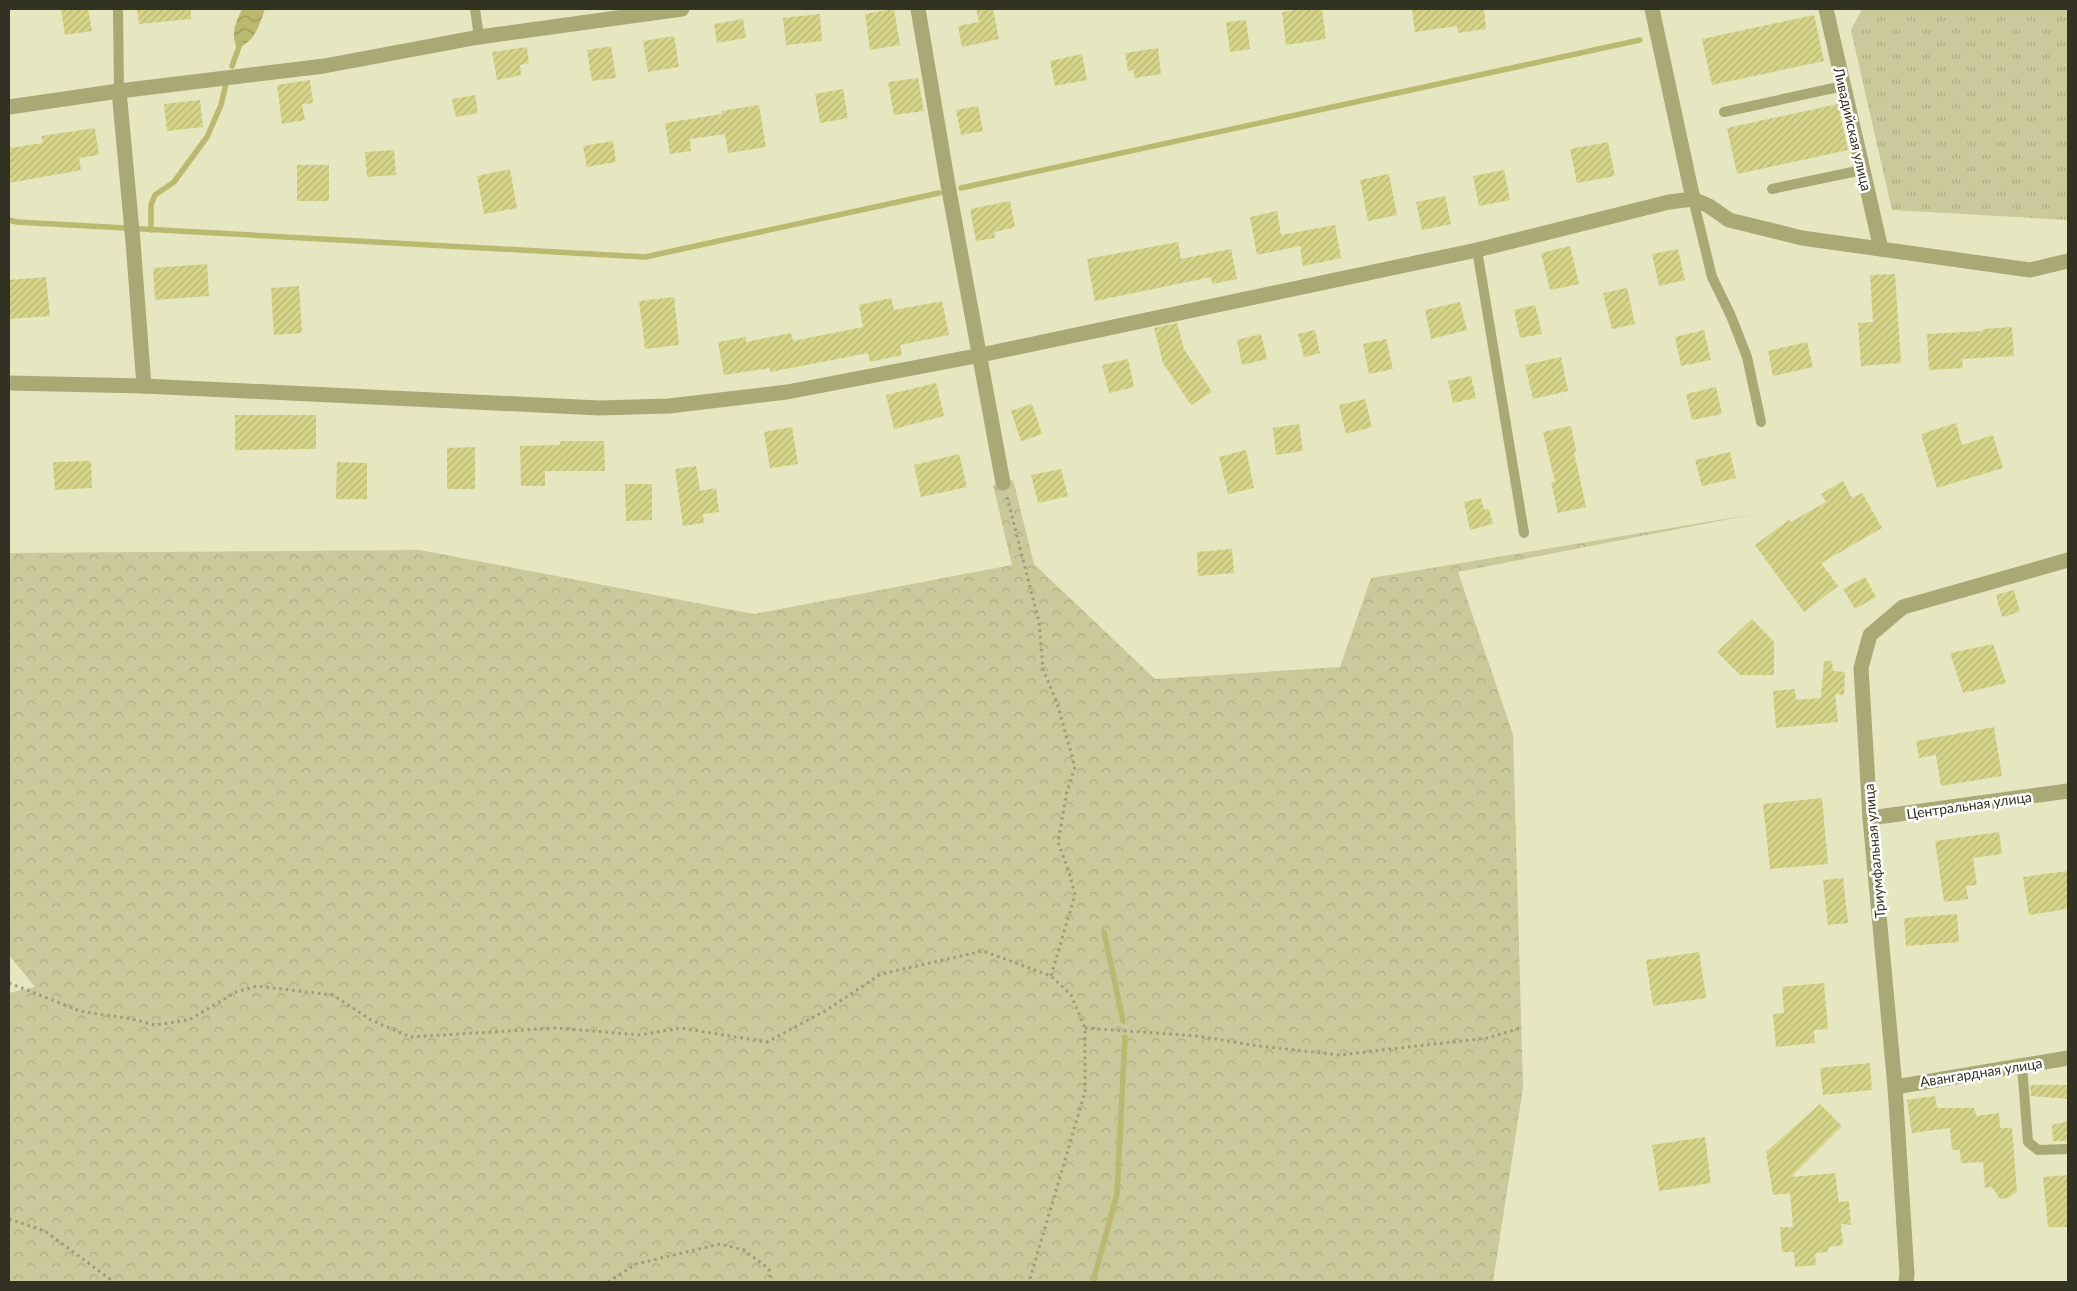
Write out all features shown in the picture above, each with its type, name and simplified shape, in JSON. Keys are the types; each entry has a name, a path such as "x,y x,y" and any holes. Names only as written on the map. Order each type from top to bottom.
{"street":[{"path":"9,107 119,91 324,66 479,37 682,9"},
{"path":"918,9 948,185 981,355 1003,483"},
{"path":"1652,9 1694,199"},
{"name":"Ливадийская улица","path":"1826,9 1881,249"},
{"path":"119,91 144,386"},
{"path":"9,383 144,386 589,408 661,406 787,392 981,355 1477,250 1669,202 1694,199 1709,206 1729,220 1802,238 2030,270 2068,261"},
{"name":"Триумфальная улица","path":"1906,1282 1895,1086 1870,818 1861,668 1870,635 1903,607 2068,560"},
{"name":"Центральная улица","path":"1870,818 2068,791"},
{"name":"Авангардная улица","path":"1895,1086 2068,1058"}],"lane":[{"path":"118,9 119,91"},
{"path":"474,9 479,37"},
{"path":"1724,112 1843,86"},
{"path":"1772,189 1862,170"},
{"path":"1694,199 1712,277 1731,316 1747,357 1761,422"},
{"path":"1477,250 1524,533"},
{"path":"2022,1066 2028,1142 2038,1150 2068,1148"}],"path":[{"path":"1003,483 1039,622 1042,669 1057,703 1075,767 1067,791 1058,842 1069,872 1074,895 1051,976"},
{"path":"9,983 80,1011 155,1024 189,1020 236,992 257,986 333,995 371,1020 410,1037 556,1028 640,1035 681,1028 767,1042 825,1011 881,974 982,951 1051,976 1070,995 1085,1028 1085,1092 1029,1282"},
{"path":"1085,1028 1198,1036 1251,1045 1339,1055 1487,1038 1521,1028"},
{"path":"9,1219 45,1231 114,1282"},
{"path":"608,1282 636,1264 720,1244 744,1250 769,1269 771,1282"}],"green space":[{"path":"1862,9 2068,9 2068,220 1892,210 1851,30"},
{"path":"1013,480 1034,564 1155,679 1340,667 1371,578 1755,514 1458,572 1513,735 1523,1088 1493,1282 9,1282 9,993 35,987 9,955 9,553 420,550 754,614 1012,565 993,485"}],"water":[{"path":"242,9 265,9 252,38 237,48 234,33"}],"building":[{"path":"61,9 88,9 92,31 65,35"},
{"path":"137,9 191,9 191,19 139,24"},
{"path":"894,9 900,45 870,50 865,14"},
{"path":"976,9 993,9 999,39 962,47 958,26 979,22"},
{"path":"1322,9 1326,39 1286,45 1282,12"},
{"path":"1412,9 1484,9 1486,29 1458,33 1457,26 1415,32"},
{"path":"820,14 822,41 786,45 783,18"},
{"path":"1814,15 1824,61 1712,85 1702,39"},
{"path":"743,19 746,38 717,43 714,24"},
{"path":"1246,20 1250,49 1230,52 1226,22"},
{"path":"674,36 679,67 648,72 643,41"},
{"path":"611,46 616,78 592,81 587,50"},
{"path":"527,47 529,63 520,65 521,75 497,80 492,52"},
{"path":"1158,48 1161,74 1135,78 1133,70 1128,71 1125,53"},
{"path":"1082,54 1087,80 1055,86 1050,61"},
{"path":"918,78 924,111 894,115 888,82"},
{"path":"310,80 313,103 302,104 305,120 282,124 277,85"},
{"path":"843,89 848,118 820,123 815,94"},
{"path":"475,95 478,113 456,117 452,99"},
{"path":"200,100 203,127 167,131 164,104"},
{"path":"1838,104 1848,150 1737,174 1727,128"},
{"path":"759,105 766,147 728,153 725,134 690,139 691,151 670,154 665,123 722,114 721,111"},
{"path":"978,106 983,131 961,135 956,110"},
{"path":"95,128 99,155 79,158 81,170 9,183 9,148 43,143 41,136"},
{"path":"613,141 616,162 587,167 583,146"},
{"path":"1608,142 1615,176 1577,183 1570,149"},
{"path":"394,150 396,175 367,177 365,152"},
{"path":"297,165 329,165 329,201 297,201"},
{"path":"510,169 517,208 484,214 477,176"},
{"path":"1504,170 1510,200 1479,206 1473,176"},
{"path":"1389,174 1397,215 1368,221 1360,180"},
{"path":"1445,196 1451,224 1422,230 1416,202"},
{"path":"1010,201 1015,227 994,232 995,238 976,241 970,209"},
{"path":"1277,211 1281,235 1335,225 1341,258 1303,266 1300,246 1257,255 1250,217"},
{"path":"1178,242 1181,259 1231,249 1237,279 1212,284 1211,277 1095,301 1087,259"},
{"path":"1570,246 1579,284 1550,290 1541,253"},
{"path":"1678,249 1685,280 1659,286 1652,254"},
{"path":"207,264 209,296 155,300 153,268"},
{"path":"1895,274 1901,363 1861,366 1858,323 1873,322 1870,275"},
{"path":"46,277 50,316 9,319 9,280"},
{"path":"299,286 302,333 274,335 271,288"},
{"path":"1627,288 1635,324 1612,329 1603,293"},
{"path":"674,297 679,345 645,349 639,301"},
{"path":"891,298 894,310 942,301 949,335 900,345 902,355 870,362 868,353 770,372 770,368 724,375 718,342 746,337 746,342 791,333 793,341 863,327 859,305"},
{"path":"1460,302 1467,330 1431,339 1425,310"},
{"path":"1535,305 1542,334 1520,338 1514,310"},
{"path":"1177,323 1184,349 1212,392 1191,405 1163,363 1154,328"},
{"path":"2012,327 2014,356 1962,359 1963,368 1929,370 1927,334 1983,331 1983,329"},
{"path":"1315,330 1320,353 1304,357 1298,334"},
{"path":"1704,330 1711,360 1681,366 1675,337"},
{"path":"1261,334 1267,359 1242,365 1237,340"},
{"path":"1386,339 1393,369 1369,374 1363,344"},
{"path":"1807,342 1813,367 1773,376 1768,351"},
{"path":"1561,357 1568,391 1533,399 1525,365"},
{"path":"1128,359 1134,387 1109,393 1102,365"},
{"path":"1471,376 1476,398 1453,403 1448,381"},
{"path":"936,383 944,416 894,429 886,395"},
{"path":"1716,387 1722,414 1692,420 1686,394"},
{"path":"1365,399 1372,427 1346,434 1339,405"},
{"path":"1032,404 1042,434 1021,441 1011,411"},
{"path":"235,415 316,415 316,449 235,450"},
{"path":"1956,423 1962,445 1993,435 2003,468 1937,488 1921,434"},
{"path":"1299,424 1303,451 1276,455 1273,428"},
{"path":"1571,426 1576,451 1574,452 1586,507 1558,513 1551,482 1555,482 1543,432"},
{"path":"792,427 798,464 770,468 764,432"},
{"path":"560,441 604,441 605,471 545,471 545,486 521,486 520,446 560,445"},
{"path":"475,447 475,489 447,489 447,448"},
{"path":"1246,450 1254,488 1228,494 1219,457"},
{"path":"1730,452 1736,478 1702,486 1695,460"},
{"path":"959,454 967,487 921,497 914,465"},
{"path":"91,461 92,488 55,490 53,462"},
{"path":"337,462 367,463 367,499 336,499"},
{"path":"696,466 700,491 716,488 719,512 703,514 704,523 683,526 675,469"},
{"path":"1061,469 1068,496 1038,503 1031,475"},
{"path":"1843,481 1852,498 1862,493 1882,528 1821,563 1838,586 1804,612 1755,545 1789,520 1791,522 1826,502 1821,494"},
{"path":"625,484 652,484 652,520 626,521"},
{"path":"1481,498 1484,510 1489,509 1493,524 1470,530 1464,502"},
{"path":"1232,549 1234,573 1198,576 1197,552"},
{"path":"1865,577 1876,597 1855,609 1843,589"},
{"path":"2014,590 2020,612 2002,617 1996,595"},
{"path":"1752,619 1774,642 1774,675 1740,675 1717,652"},
{"path":"1993,644 2006,683 1963,693 1950,653"},
{"path":"1824,661 1832,661 1833,671 1845,672 1844,695 1835,694 1838,722 1776,728 1773,691 1795,689 1796,700 1821,698"},
{"path":"1994,727 2002,776 1941,786 1936,755 1919,758 1916,741"},
{"path":"1822,798 1828,864 1770,869 1763,804"},
{"path":"1999,832 2002,854 1973,858 1977,885 1966,886 1968,899 1944,902 1935,841"},
{"path":"2068,871 2068,909 2029,915 2023,877"},
{"path":"1843,878 1848,923 1828,925 1823,880"},
{"path":"1957,914 1959,942 1906,946 1904,918"},
{"path":"1699,952 1706,998 1653,1006 1646,960"},
{"path":"1824,983 1828,1029 1814,1030 1815,1043 1776,1047 1773,1014 1784,1013 1782,987"},
{"path":"1870,1063 1872,1090 1823,1095 1820,1068"},
{"path":"2030,1085 2068,1085 2068,1099 2031,1096"},
{"path":"1935,1096 1937,1108 1974,1108 1976,1116 1999,1113 2000,1128 2012,1128 2017,1192 2008,1198 2000,1199 1992,1187 1985,1188 1983,1162 1961,1163 1960,1150 1952,1150 1950,1128 1912,1133 1907,1100"},
{"path":"1820,1104 1842,1126 1791,1177 1835,1173 1839,1202 1849,1201 1851,1225 1841,1224 1843,1245 1829,1247 1828,1252 1815,1253 1816,1265 1795,1267 1794,1252 1782,1252 1780,1227 1793,1227 1790,1193 1773,1195 1766,1152"},
{"path":"2068,1121 2068,1141 2053,1141 2052,1125"},
{"path":"1705,1137 1711,1183 1659,1191 1652,1145"},
{"path":"2068,1175 2068,1227 2048,1227 2043,1177"}],"waterway":[{"path":"961,188 1640,40"},
{"path":"232,66 240,44"},
{"path":"151,230 151,205 155,195 174,182 207,137 221,105 226,84"},
{"path":"9,220 17,222 645,257 939,193"},
{"path":"1104,932 1123,1021"},
{"path":"1093,1282 1117,1194 1125,1037"}]}
